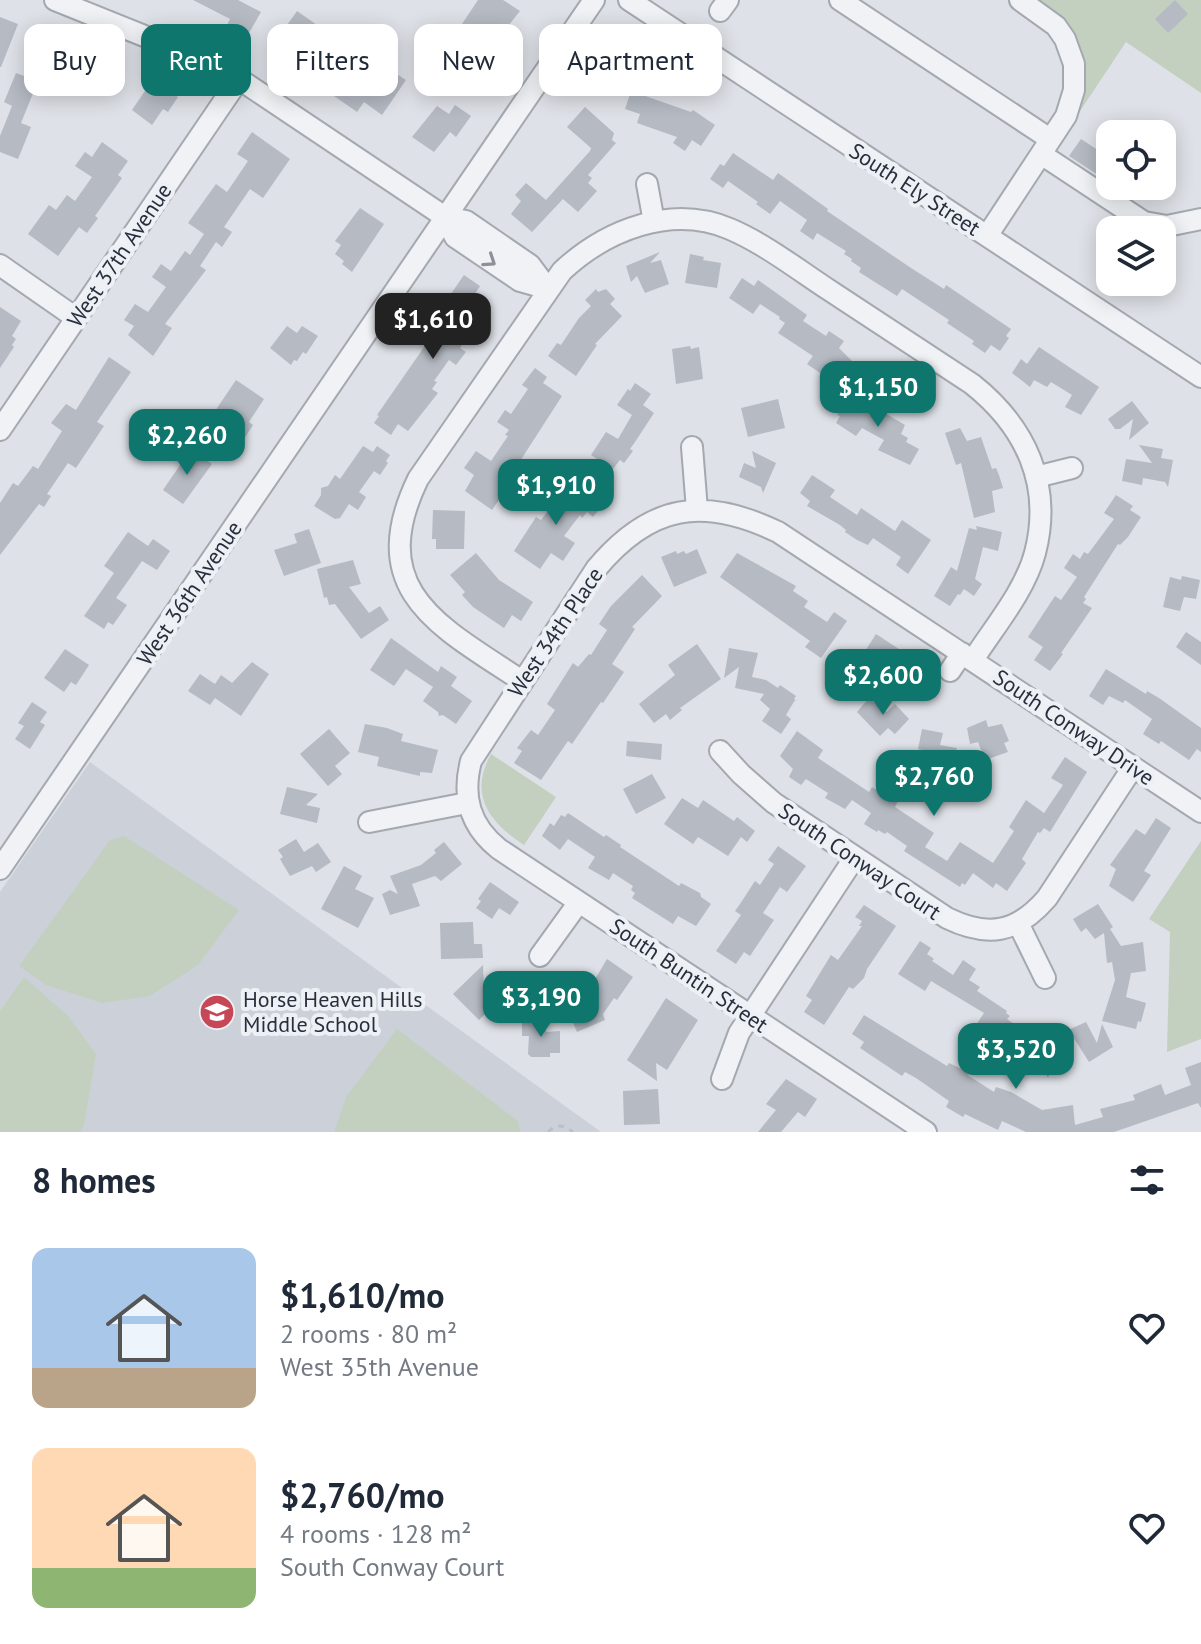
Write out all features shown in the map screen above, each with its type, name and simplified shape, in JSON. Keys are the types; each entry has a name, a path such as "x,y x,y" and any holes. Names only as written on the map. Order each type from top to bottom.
{"street":[{"path":"55,0 141,35"},
{"name":"West 36th Avenue","path":"0,869 594,0"},
{"name":"South Ely Street","path":"629,0 1201,377"},
{"path":"840,0 1045,146 1144,222 1167,226 1201,219"},
{"path":"987,236 1072,101 1076,77 1065,39 1056,26 1020,0"},
{"path":"251,87 445,217 455,237 520,281 548,289"},
{"name":"West 37th Avenue","path":"0,430 227,96"},
{"path":"647,184 654,222"},
{"path":"522,681 448,632 432,618 405,579 399,542 406,503 418,479 548,289 584,251 606,237 654,222 696,220 745,235 914,357 972,384 994,403 1016,429 1036,477 1040,518 1035,554 1014,597 968,657 950,671"},
{"path":"0,265 76,318"},
{"path":"692,447 697,510"},
{"path":"1036,477 1072,468"},
{"name":"West 34th Place","path":"467,803 466,781 471,761 611,551 640,526 659,518 697,510"},
{"name":"South Conway Drive","path":"697,510 739,515 778,532 1201,812"},
{"name":"South Conway Court","path":"720,751 774,803 947,918 985,931 1018,923"},
{"path":"1045,978 1018,923 1034,913 1047,898 1133,767"},
{"path":"369,822 467,803"},
{"name":"South Buntin Street","path":"467,803 486,839 926,1132"},
{"path":"722,1079 739,1033 855,857"},
{"path":"540,956 579,902"}],"path":[{"path":"548,1132 553,1126 561,1125 573,1132"}],"shaded area":[{"name":"Horse Heaven Hills Middle School","path":"90,762 601,1132 0,1132 0,892"}],"green space":[{"path":"1036,0 1201,0 1201,93 1126,42 1072,123 1058,16"},
{"path":"491,754 556,797 524,845 501,827 486,807 482,782"},
{"path":"124,836 239,910 198,965 150,996 102,1003 46,985 19,966 110,840"},
{"path":"1201,841 1201,1039 1167,1052 1170,932 1149,919"},
{"path":"24,977 68,1016 96,1054 84,1125 80,1132 0,1132 0,1011"},
{"path":"397,1029 518,1121 520,1132 334,1132 346,1097"}],"building":[{"path":"193,0 238,0 261,12 251,29 251,24 228,24 230,19"},
{"path":"478,0 503,0 520,11 510,24 462,24"},
{"path":"1175,0 1188,14 1168,33 1155,19"},
{"path":"297,11 316,24 288,24"},
{"path":"0,17 18,24 1,67 0,67"},
{"path":"16,73 24,76 24,96 32,96 21,123 31,127 18,159 0,152 0,136 12,106 4,102"},
{"path":"398,75 406,80 398,92"},
{"path":"141,96 178,97 168,112 163,109 152,125 132,110"},
{"path":"334,96 395,96 382,115 364,102 357,112"},
{"path":"629,96 645,96 691,112 693,110 715,125 701,146 692,140 685,151 673,143 677,137 637,123 640,114 625,109"},
{"path":"455,105 471,116 456,137 450,132 434,152 412,137 437,106 449,114"},
{"path":"585,107 614,133 612,140 616,143 588,175 592,178 588,183 597,191 578,212 563,199 532,232 511,214 521,201 515,195 526,183 546,200 590,151 591,148 567,127"},
{"path":"252,132 290,159 263,198 250,189 224,227 232,232 222,247 216,242 200,266 206,270 165,324 172,328 153,356 128,335 134,326 124,320 135,304 148,312 166,287 152,277 161,264 171,271 185,251 190,255 204,234 188,223 216,184 227,192 248,161 237,154"},
{"path":"1081,139 1096,149 1096,174 1069,156"},
{"path":"102,142 128,161 118,175 122,178 87,233 79,227 58,256 28,234 49,205 56,210 67,195 75,201 92,177 75,166 85,152 92,157"},
{"path":"733,153 773,180 778,173 827,211 911,268 944,289 946,285 1011,329 1000,351 991,345 985,353 972,344 974,341 947,323 949,320 902,289 897,296 859,272 861,268 844,254 846,251 817,233 813,240 800,231 807,220 780,201 770,214 728,181 723,188 710,179 720,164 724,166"},
{"path":"360,208 384,224 352,272 335,254 341,245 335,241"},
{"path":"660,252 650,263 661,260 669,284 645,293 637,276 631,282 626,266"},
{"path":"690,254 721,263 717,288 685,283"},
{"path":"464,275 480,286 473,302 490,314 482,326 476,324 460,348 466,352 456,365 449,360 434,381 437,382 432,389 438,393 408,431 398,424 391,435 374,423 377,415 438,327 441,329 455,308 446,301"},
{"path":"742,278 754,286 758,280 807,315 803,321 826,336 829,331 844,341 839,348 852,361 836,384 807,364 813,356 778,333 785,323 780,317 760,304 753,314 729,298"},
{"path":"596,289 598,292 606,289 615,299 610,304 622,316 595,344 576,376 548,356 557,343 561,345 591,306 585,300"},
{"path":"0,307 21,321 12,336 16,339 12,345 14,347 0,368"},
{"path":"287,326 297,333 302,326 318,336 306,354 303,352 291,365 270,348"},
{"path":"690,346 691,349 699,347 703,379 676,384 672,349"},
{"path":"1039,347 1099,387 1081,415 1065,407 1072,395 1051,382 1047,387 1034,380 1030,387 1012,373 1021,359 1027,364"},
{"path":"109,357 131,372 97,422 104,426 76,468 68,463 47,494 51,496 44,507 39,504 0,555 0,503 13,483 18,486 33,466 38,469 62,431 51,423 66,404 76,410"},
{"path":"535,368 547,377 543,383 562,396 492,510 465,491 474,475 464,468 476,451 491,461 509,430 497,422 505,410 511,414 528,389 522,385"},
{"path":"236,380 264,399 249,422 253,425 242,442 209,420"},
{"path":"635,383 651,394 643,405 654,413 630,449 633,451 624,463 620,460 613,469 591,455 606,432 618,439 632,415 617,405"},
{"path":"778,399 785,428 748,437 741,408"},
{"path":"848,399 856,405 861,399 905,425 901,434 908,438 906,442 919,449 910,465 878,450 884,440 862,428 856,436 836,423 840,416 837,415"},
{"path":"1132,401 1149,423 1129,440 1133,419 1120,429 1115,429 1108,419"},
{"path":"960,428 967,441 981,437 992,469 996,468 1003,488 992,491 995,512 974,518 961,463 956,465 945,433"},
{"path":"1139,445 1163,449 1161,458 1173,460 1168,487 1165,482 1143,478 1142,485 1122,481 1126,459 1152,463"},
{"path":"363,446 373,452 377,446 390,455 386,461 388,463 380,475 374,471 359,492 366,497 358,510 349,504 340,518 335,519 314,506 321,495 321,488 328,486 335,475 340,479"},
{"path":"191,449 212,464 183,504 163,490"},
{"path":"752,451 776,463 763,493 761,487 739,477 744,463 756,468"},
{"path":"812,475 835,490 830,497 857,515 861,508 895,531 902,520 931,540 908,574 896,565 901,557 873,538 868,545 857,540 840,525 807,506 810,501 800,493"},
{"path":"571,482 602,506 593,517 587,512 582,518 580,515 564,536 575,543 563,561 551,553 540,569 514,551 536,517 541,520"},
{"path":"1116,495 1133,506 1130,510 1141,517 1128,537 1118,544 1084,597 1083,603 1092,608 1050,671 1034,660 1043,647 1028,637 1055,596 1061,600 1077,577 1064,568 1073,554 1080,559 1084,552 1088,554 1114,519 1104,513"},
{"path":"433,510 465,511 464,549 436,549 436,539 432,539"},
{"path":"976,526 1002,532 998,551 983,547 975,579 982,584 974,596 964,589 950,606 934,596 951,567 957,571 969,528 977,530"},
{"path":"309,529 321,563 284,576 274,550 297,543 294,534"},
{"path":"128,532 148,546 153,539 170,551 157,570 142,561 116,598 127,605 113,625 108,622 104,629 84,616 114,573 104,566"},
{"path":"697,549 707,573 674,587 661,557 676,551 677,554 684,551 686,554"},
{"path":"476,553 499,580 533,602 521,621 512,615 504,628 473,607 462,595 465,592 450,575"},
{"path":"737,553 796,586 793,591 808,601 804,607 827,622 834,612 847,621 821,658 805,647 810,641 720,577"},
{"path":"353,560 361,584 349,587 369,613 380,606 389,620 361,639 335,604 329,605 327,597 324,598 317,569"},
{"path":"642,575 662,596 632,627 635,629 612,664 624,672 572,744 568,741 541,780 514,763 522,751 517,748 531,730 538,735 555,710 547,704 573,663 578,667 591,655 607,630 599,624 611,606"},
{"path":"1182,576 1200,580 1196,599 1184,597 1180,611 1163,607 1170,577 1181,580"},
{"path":"1186,632 1201,642 1201,665 1176,647"},
{"path":"876,634 902,651 892,665 884,659 873,672 858,662"},
{"path":"391,638 438,672 441,666 457,677 451,686 472,701 456,724 443,715 439,716 423,701 433,687 406,669 394,686 370,670"},
{"path":"697,644 721,679 680,708 682,710 670,720 666,714 654,723 639,704 675,675 668,665"},
{"path":"729,648 758,653 752,677 766,680 778,688 780,685 796,696 794,699 798,701 795,700 786,715 791,719 781,734 762,721 770,709 760,700 764,694 735,688 739,667 724,678"},
{"path":"65,649 89,665 76,685 71,682 64,692 44,678"},
{"path":"252,662 269,674 241,716 215,698 210,705 188,691 200,674 215,684 221,675 232,683"},
{"path":"1106,669 1146,694 1147,691 1159,698 1201,728 1201,752 1197,749 1189,760 1161,741 1159,744 1143,734 1152,719 1125,700 1123,703 1109,696 1103,705 1089,696"},
{"path":"869,698 887,712 895,704 909,719 895,734 888,728 880,736 857,712"},
{"path":"32,702 47,712 40,722 45,725 30,749 15,739 24,726 18,723"},
{"path":"986,720 988,727 1002,724 1009,741 1004,743 1008,752 985,760 978,742 970,744 967,728"},
{"path":"365,724 403,734 401,741 438,750 432,773 420,772 420,776 377,766 379,757 358,752"},
{"path":"329,729 350,753 335,766 342,774 328,786 300,754"},
{"path":"922,729 943,733 940,745 957,748 953,767 919,763"},
{"path":"797,731 823,750 818,758 869,792 872,787 880,792 882,790 898,801 895,807 934,833 925,847 947,861 960,842 993,863 1014,831 1009,827 1026,800 1044,813 1063,785 1051,778 1065,757 1087,772 1050,832 1044,828 1038,832 1022,859 1026,863 1007,891 996,883 993,888 973,873 960,887 904,851 907,846 887,832 877,832 864,824 871,813 852,800 845,809 825,798 828,793 806,779 801,785 789,777 793,769 780,756"},
{"path":"627,741 662,744 661,760 626,756"},
{"path":"652,774 666,798 636,814 623,789"},
{"path":"287,787 318,794 306,805 320,808 317,823 280,814"},
{"path":"682,798 698,808 703,800 734,821 737,817 755,831 747,842 741,837 728,856 698,837 693,844 664,824"},
{"path":"568,813 604,837 606,835 679,886 681,883 700,893 711,904 696,926 678,916 673,924 632,898 635,893 631,890 633,886 613,873 609,880 588,868 595,857 568,839 560,850 542,836 550,823 554,826 561,815 565,817"},
{"path":"1156,818 1171,828 1144,871 1151,875 1133,902 1109,886 1116,869 1110,865 1136,829 1145,835"},
{"path":"296,839 304,852 318,843 331,862 316,872 312,866 290,876 278,850"},
{"path":"444,842 462,864 441,881 435,876 412,884 420,906 390,915 382,894 390,890 398,894 390,876 421,865"},
{"path":"778,846 806,866 787,892 780,887 763,913 774,920 750,956 744,952 736,964 716,951 741,915 735,911 755,881 760,885 774,864 768,860"},
{"path":"344,866 362,876 355,889 374,898 358,928 321,909"},
{"path":"490,882 519,902 510,915 499,908 492,919 476,908 481,901 478,899"},
{"path":"1098,904 1121,946 1143,942 1146,971 1131,973 1126,997 1146,1003 1136,1029 1102,1021 1115,980 1112,962 1107,963 1104,933 1095,939 1086,928 1081,932 1073,919"},
{"path":"864,905 896,926 864,978 853,989 849,987 824,1025 804,1012 812,1000 806,996 831,955 838,960 862,926 859,926 862,921 855,917"},
{"path":"473,922 474,944 482,944 483,958 441,959 440,923"},
{"path":"920,941 931,948 927,954 934,959 932,961 953,975 963,960 976,969 969,980 980,987 977,991 1007,1011 1010,1016 1007,1019 1017,1026 1002,1047 974,1028 984,1013 931,981 925,991 898,974"},
{"path":"607,959 633,977 603,1014 605,1020 577,1032 564,1001 588,991"},
{"path":"483,965 484,993 498,979 509,991 479,1020 453,994"},
{"path":"666,998 698,1020 667,1070 656,1063 657,1081 627,1060"},
{"path":"864,1015 947,1066 949,1063 964,1070 994,1092 996,1087 1011,1092 1042,1110 1073,1105 1075,1125 1103,1117 1100,1109 1135,1100 1133,1095 1161,1084 1165,1095 1191,1085 1185,1068 1201,1062 1201,1108 1198,1103 1114,1132 1026,1132 1002,1121 998,1130 946,1107 949,1101 916,1078 905,1072 902,1076 860,1048 864,1042 852,1034"},
{"path":"546,1019 546,1032 560,1031 560,1053 550,1053 550,1057 531,1057 528,1054 529,1036 522,1036 522,1021"},
{"path":"1086,1022 1097,1043 1102,1024 1113,1047 1089,1062 1070,1032 1060,1070 1052,1067 1048,1078 1043,1068 1033,1065 1038,1048 1029,1045 1033,1031 1057,1035"},
{"path":"786,1079 817,1099 805,1117 798,1112 781,1132 758,1132 776,1110 766,1104"},
{"path":"658,1089 660,1124 624,1125 623,1091"}],"place":[{"name":"Horse Heaven Hills Middle School","path":"217,1012"}]}
